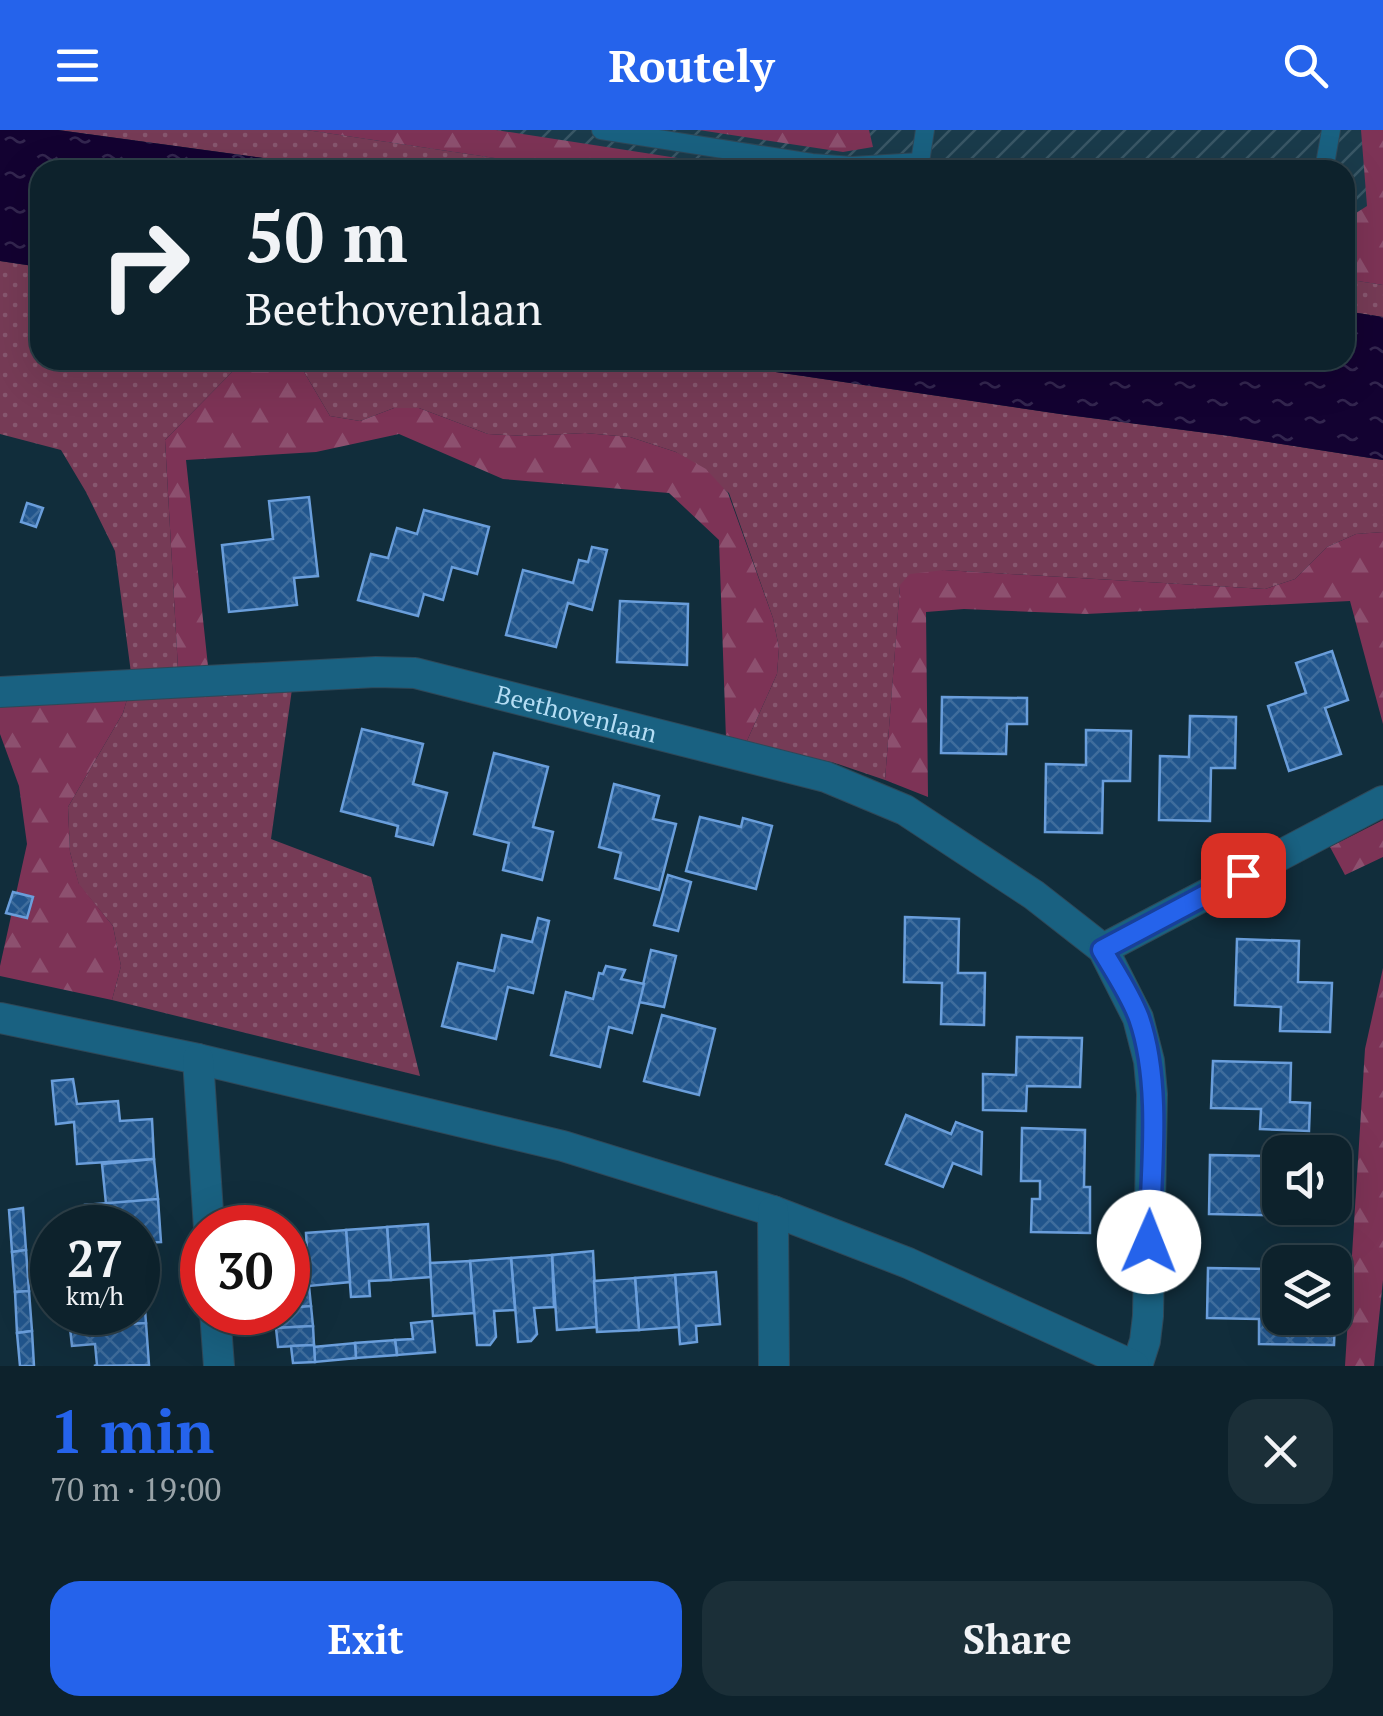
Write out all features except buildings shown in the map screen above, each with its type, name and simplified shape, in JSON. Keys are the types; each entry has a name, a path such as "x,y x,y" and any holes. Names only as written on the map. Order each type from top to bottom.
{"street":[{"name":"Beethovenlaan","path":"0,692 415,673 826,777 906,810 1034,894 1102,950 1138,1018 1149,1061 1152,1094 1145,1341 1136,1366 908,1263 773,1210 562,1146 198,1059 0,1018"},
{"path":"1102,950 1383,801"},
{"path":"198,1059 208,1205"},
{"path":"773,1210 774,1366"},
{"path":"217,1335 219,1366"}],"lane":[{"path":"600,130 793,160"},
{"path":"920,160 924,130"},
{"path":"1326,160 1331,130"}],"shaded area":[{"path":"58,130 306,130 508,160 278,160"},
{"path":"244,130 1383,130 1383,297 1355,293 1355,160 449,160"},
{"path":"0,261 30,266 30,370 234,370 165,440 178,669 131,673 115,551 86,492 61,450 0,434"},
{"path":"1355,281 1383,285 1383,317 1355,313"},
{"path":"303,370 763,370 1383,460 1383,532 1356,534 1327,547 1295,579 1265,589 944,570 900,586 885,780 835,763 746,743 777,674 779,648 773,618 729,493 676,452 630,437 585,433 488,434 419,408 394,408 360,421 330,416"},
{"path":"293,682 271,839 371,877 420,1076 112,1000 121,966 113,926 79,885 70,852 68,807 123,713 128,696"}],"green space":[{"path":"306,130 496,130 690,160 508,160"},
{"path":"699,130 869,130 873,147 843,152"},
{"path":"1361,130 1383,130 1383,285 1355,281 1355,214 1367,206"},
{"path":"234,370 303,370 330,416 360,421 394,408 419,408 488,434 585,433 630,437 676,452 706,469 728,493 773,618 779,648 777,674 746,743 726,739 719,540 669,493 503,479 399,434 316,452 186,460 208,666 178,669 165,440"},
{"path":"1383,532 1383,724 1350,601 1086,614 964,609 926,612 928,797 885,780 900,585 910,574 944,570 1265,589 1295,579 1327,547 1356,534"},
{"path":"128,696 123,713 68,807 70,852 79,884 113,926 121,966 112,1000 0,976 27,844 19,786 0,734 0,702"},
{"path":"1383,820 1383,857 1345,875 1330,847"},
{"path":"1383,968 1383,1280 1374,1366 1345,1366 1347,1335 1352,1335 1352,1255 1365,1049"}],"water":[{"path":"0,130 58,130 278,160 30,160 30,266 0,261"},
{"path":"1355,313 1383,317 1383,460 763,370 1355,370"}],"route":[{"path":"1149,1242 1149,1061 1138,1018 1102,950 1243,875"}]}
